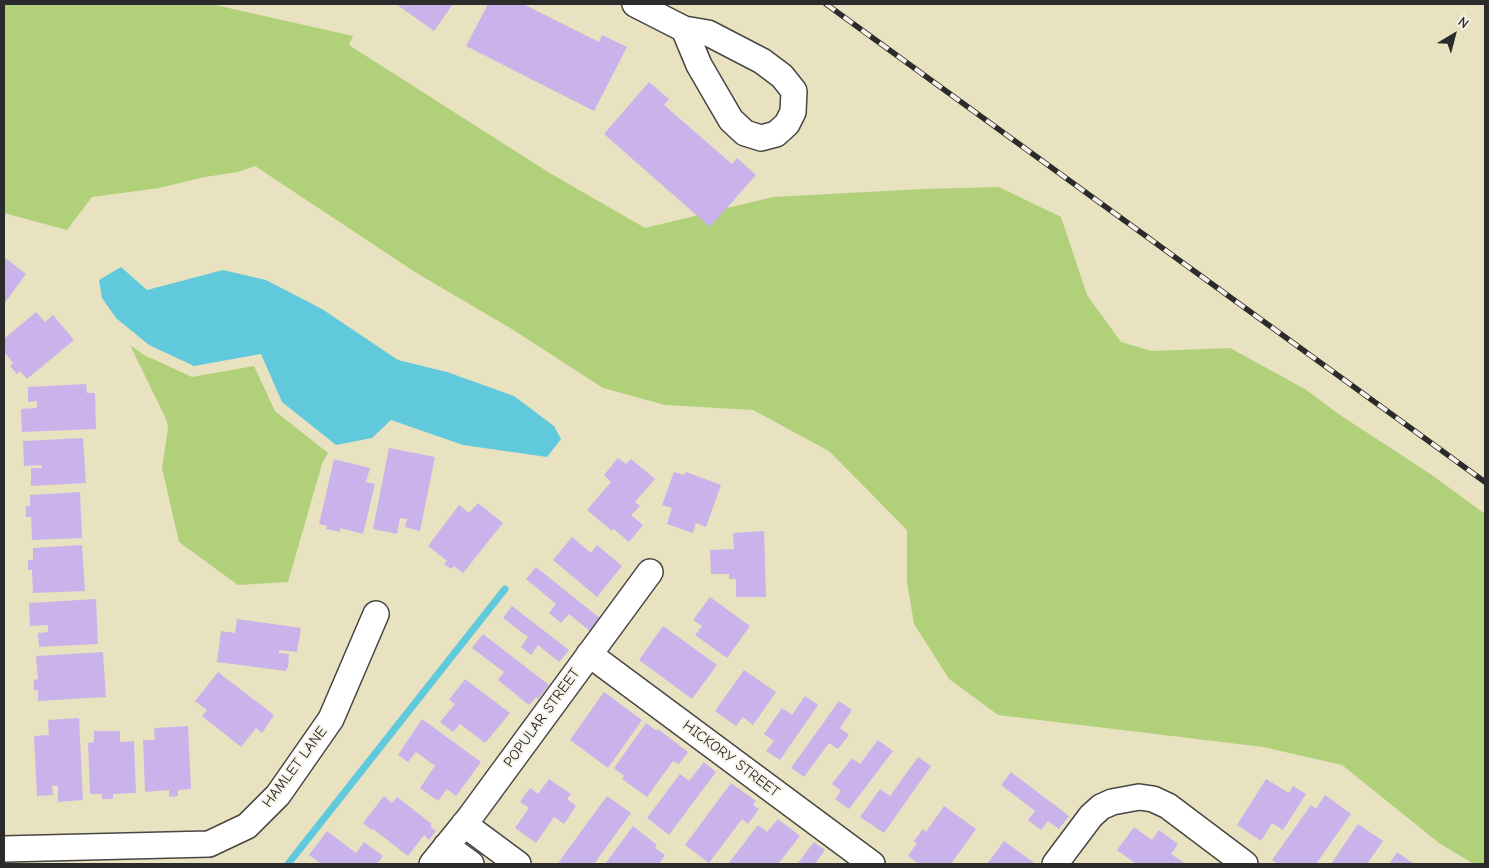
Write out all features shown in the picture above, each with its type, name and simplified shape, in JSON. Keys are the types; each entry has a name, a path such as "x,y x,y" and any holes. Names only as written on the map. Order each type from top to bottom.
{"street":[{"path":"635,4 684,29 708,33 762,61 782,76 794,91 793,112 787,124 776,134 761,138 745,133 731,120 699,65 684,29"},
{"name":"POPULAR STREET","path":"439,855 464,824 650,572"},
{"name":"HAMLET LANE","path":"4,849 209,844 247,826 278,795 331,718 376,614"},
{"name":"HICKORY STREET","path":"589,654 872,864"},
{"path":"1055,864 1091,816 1101,807 1112,802 1139,796 1168,806 1245,864"},
{"path":"464,824 518,864"},
{"path":"439,855 471,864"}],"green space":[{"path":"4,4 211,4 353,36 349,45 548,172 645,228 773,197 922,189 999,187 1061,217 1087,295 1121,342 1152,351 1230,348 1305,389 1340,415 1432,475 1485,514 1485,864 1474,864 1439,843 1342,765 1263,747 998,715 949,679 914,624 907,582 907,530 829,451 753,410 665,405 603,388 515,331 415,272 255,166 238,172 205,177 159,188 92,197 67,230 4,213"},
{"path":"130,345 144,355 192,377 254,366 275,411 328,453 322,464 288,582 238,585 179,542 162,468 168,428 167,421"}],"water":[{"path":"121,267 147,290 223,270 266,280 322,309 398,360 447,372 514,396 554,426 561,439 547,457 463,445 391,420 372,438 336,445 282,402 261,354 194,366 149,345 116,318 102,298 99,280"}],"building":[{"path":"396,4 453,4 434,31"},
{"path":"488,4 523,4 599,42 602,35 627,47 594,111 466,46"},
{"path":"649,82 669,99 664,105 732,164 737,158 756,175 710,227 604,134"},
{"path":"4,257 26,274 4,304"},
{"path":"36,312 45,322 53,315 74,340 27,379 20,371 17,374 10,366 13,363 4,352 4,339"},
{"path":"86,384 87,393 95,393 96,429 22,432 21,409 37,408 37,401 28,402 28,387"},
{"path":"83,438 86,483 31,486 31,468 42,468 42,465 24,466 23,441"},
{"path":"389,448 435,457 420,531 405,527 407,519 400,518 397,534 373,529"},
{"path":"618,458 626,464 631,459 655,479 635,502 640,506 631,515 643,525 629,542 614,529 612,531 587,510 611,482 604,475"},
{"path":"334,459 370,468 366,482 375,484 363,534 340,528 340,532 326,529 327,526 319,524"},
{"path":"674,472 684,475 686,472 721,485 706,527 696,523 693,533 667,524 672,508 662,505"},
{"path":"80,492 82,538 32,540 31,517 26,517 26,506 30,506 30,495"},
{"path":"478,503 503,523 463,573 454,566 451,569 444,564 447,561 428,546 459,505 469,513"},
{"path":"764,531 766,597 736,597 736,579 729,579 729,574 711,574 710,550 734,549 733,533"},
{"path":"572,537 591,553 597,545 622,566 597,597 553,560"},
{"path":"82,545 85,591 33,593 32,570 28,570 28,560 33,560 33,548"},
{"path":"536,567 601,619 591,632 569,614 561,623 549,613 556,604 526,579"},
{"path":"710,597 750,626 727,658 695,635 702,626 693,620"},
{"path":"96,599 98,644 39,647 38,633 48,632 48,625 30,626 29,603"},
{"path":"512,606 569,650 559,662 538,645 531,655 521,647 528,637 503,618"},
{"path":"237,619 301,628 297,652 279,650 279,653 289,654 286,671 217,662 221,631 235,633"},
{"path":"663,626 717,665 692,699 639,660"},
{"path":"483,634 549,685 538,699 536,697 529,705 498,680 504,672 472,648"},
{"path":"103,652 106,697 38,701 38,690 34,690 34,680 38,679 36,656"},
{"path":"744,670 776,692 753,725 743,717 736,726 715,711"},
{"path":"218,672 274,715 262,733 256,728 241,747 202,716 207,710 195,701"},
{"path":"465,679 510,713 485,743 460,724 453,732 440,722 455,704 449,700"},
{"path":"604,692 642,720 608,768 570,740"},
{"path":"805,696 818,705 780,760 766,751 774,741 764,734 782,708 792,715"},
{"path":"839,701 852,710 840,728 849,735 838,749 829,743 804,777 791,768"},
{"path":"79,718 83,800 58,802 58,786 52,786 53,795 37,796 34,736 49,735 48,720"},
{"path":"422,719 481,762 456,796 447,789 438,801 420,788 435,766 416,752 408,762 398,755"},
{"path":"646,723 657,731 658,729 688,752 679,764 673,761 647,797 622,779 624,776 614,768"},
{"path":"188,726 191,789 178,790 178,796 169,797 169,790 145,792 143,740 155,740 154,728"},
{"path":"94,731 120,731 120,742 134,741 136,793 113,794 113,799 102,799 102,794 90,794 88,743 94,742"},
{"path":"878,740 893,751 849,809 835,799 841,791 832,784 852,758 860,764"},
{"path":"918,757 931,766 884,833 860,817 880,789 890,796"},
{"path":"704,762 716,772 669,835 647,818 680,774 689,781"},
{"path":"1011,772 1069,816 1059,829 1048,821 1041,830 1028,820 1035,811 1001,785"},
{"path":"549,779 571,794 567,799 576,806 564,824 554,817 536,843 515,828 529,808 520,802 530,788 538,794"},
{"path":"1266,779 1289,793 1293,786 1306,794 1283,830 1272,823 1261,841 1237,825"},
{"path":"731,783 756,801 753,805 759,809 748,824 742,819 709,863 685,845"},
{"path":"1325,795 1351,814 1316,864 1278,864 1272,860 1311,805 1316,809"},
{"path":"384,796 392,803 397,797 432,824 430,826 436,831 429,840 424,835 408,856 363,823"},
{"path":"607,796 631,813 594,864 558,863"},
{"path":"944,806 976,829 951,864 919,864 908,856 917,843 914,841 923,829 926,832"},
{"path":"778,819 800,836 778,864 728,864 758,825 767,832"},
{"path":"1358,824 1383,841 1367,864 1331,864"},
{"path":"633,826 657,845 655,848 665,855 659,864 605,864"},
{"path":"1134,827 1152,840 1159,830 1178,844 1171,854 1186,864 1136,864 1117,850"},
{"path":"327,831 356,853 364,842 383,856 377,864 321,864 309,855"},
{"path":"1004,841 1036,864 987,864"},
{"path":"814,842 825,850 815,864 797,864"},
{"path":"1397,852 1414,864 1389,864"}],"waterway":[{"path":"288,864 505,589"}],"railway":[{"path":"826,4 1485,482"}]}
